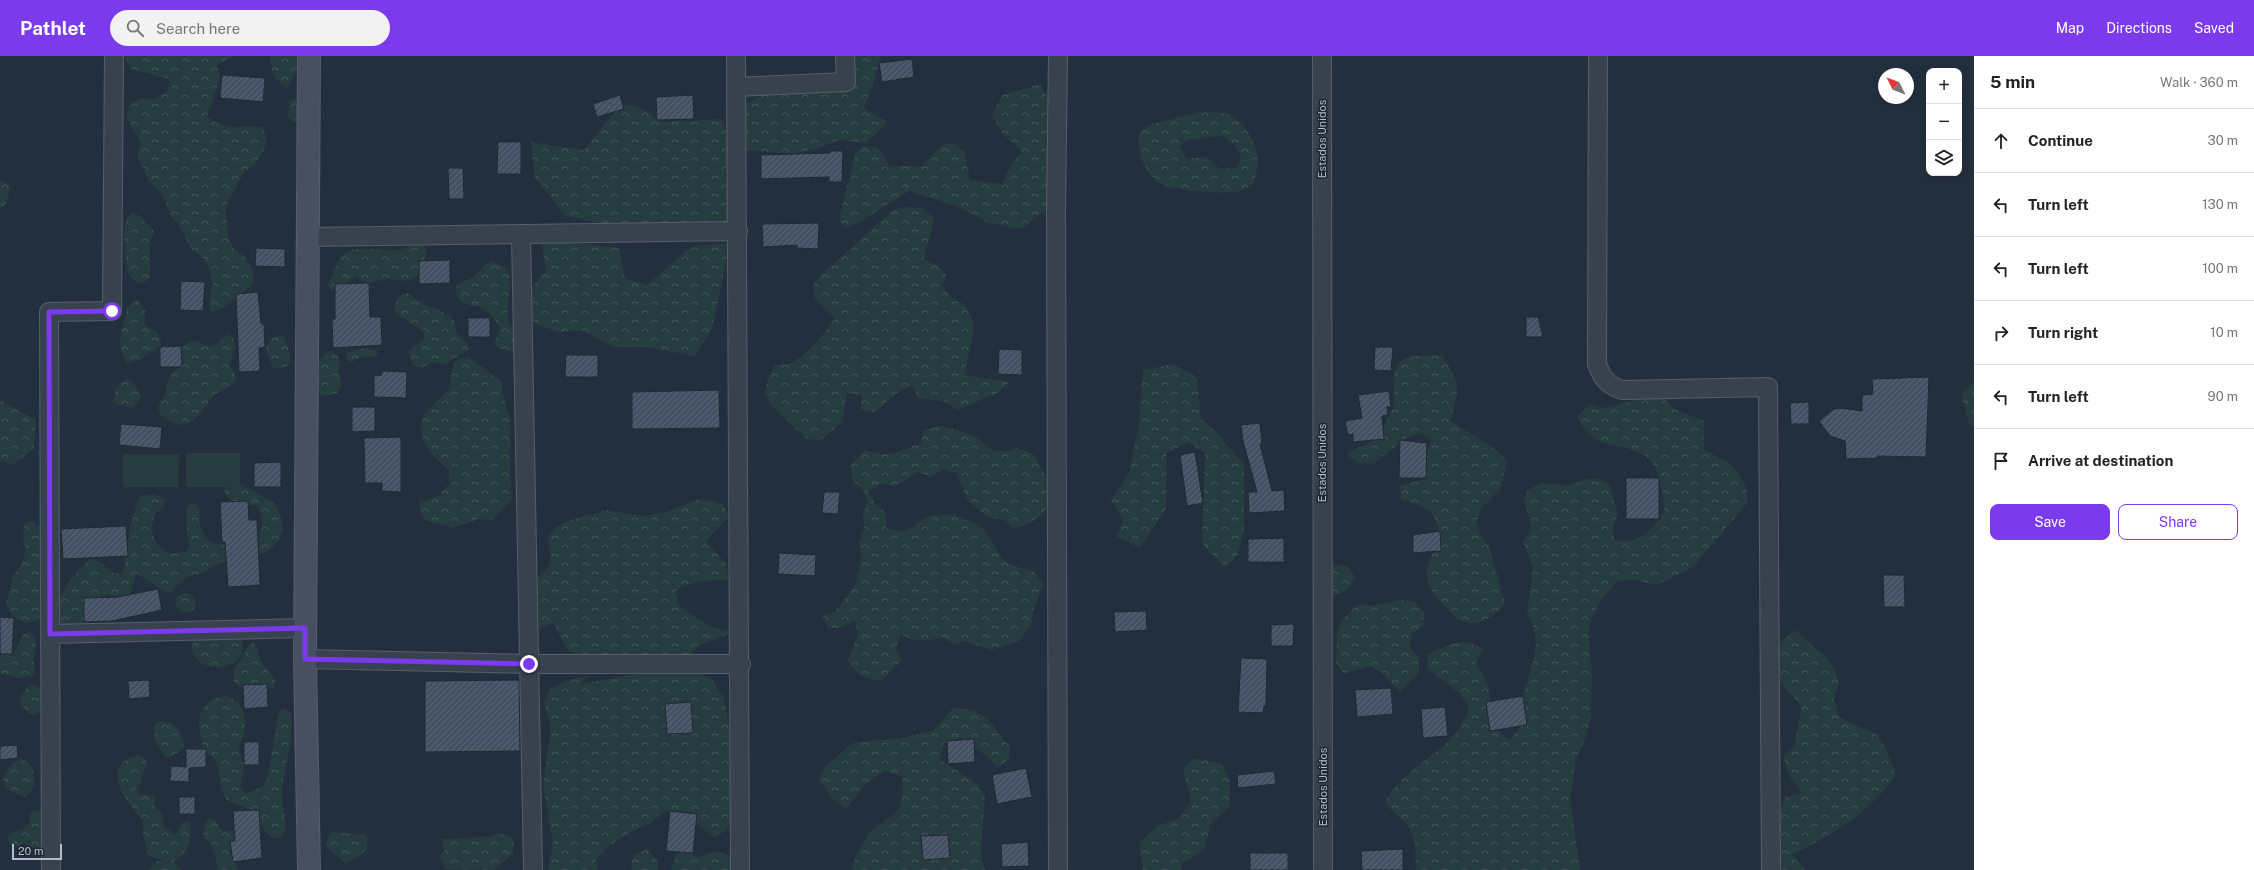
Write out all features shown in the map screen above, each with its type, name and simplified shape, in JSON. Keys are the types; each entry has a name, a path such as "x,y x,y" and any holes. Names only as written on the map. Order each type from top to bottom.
{"street":[{"path":"51,870 49,312 112,311 114,56"},
{"path":"309,56 305,628 309,870"},
{"path":"736,56 741,664 740,870"},
{"path":"736,87 846,82 845,56"},
{"path":"1058,56 1056,225 1058,870"},
{"name":"Estados Unidos","path":"1322,56 1323,870"},
{"path":"1598,56 1597,364 1602,378 1613,387 1623,390 1768,387 1771,870"},
{"path":"308,237 738,232"},
{"path":"521,234 533,870"},
{"path":"50,634 305,628"},
{"path":"305,659 529,664 741,664"}],"green space":[{"path":"125,56 233,56 217,65 220,79 207,117 223,125 235,127 263,127 267,140 263,152 255,164 244,172 225,208 228,237 234,249 245,257 252,269 254,283 224,308 211,312 209,298 213,284 210,271 203,258 192,250 179,225 170,216 166,203 159,190 149,181 137,157 141,143 127,119 129,104 141,98 155,99 167,92 170,79 131,69"},
{"path":"270,56 301,56 300,63 288,88 279,82 274,75"},
{"path":"852,56 881,56 873,85 864,108 888,122 866,143 839,140 815,149 789,154 746,150 740,108 762,95 819,86 855,76"},
{"path":"1041,84 1054,112 1046,141 1056,193 1052,205 1021,229 989,223 956,206 909,191 858,223 845,228 839,219 855,154 863,146 877,147 890,166 922,166 943,145 954,143 964,152 970,180 1003,184 1007,172 1022,151 1003,134 992,115 1003,95"},
{"path":"295,99 303,107 299,120 293,122 288,117 289,103"},
{"path":"621,104 639,107 663,122 721,119 731,143 725,177 734,205 720,234 622,228 566,216 535,178 531,142 584,150"},
{"path":"1199,112 1217,112 1230,115 1240,122 1245,128 1256,148 1258,165 1254,183 1242,190 1223,193 1185,190 1174,188 1158,182 1148,171 1140,153 1139,136 1141,131 1146,126","holes":["1222,136 1235,145 1241,157 1235,168 1220,169 1207,157 1187,159 1179,146 1189,140"]},
{"path":"0,180 6,182 10,188 7,202 0,209"},
{"path":"908,207 922,208 933,217 932,228 924,259 936,265 946,274 943,287 950,297 961,302 970,313 973,330 966,374 977,378 1009,382 999,392 957,410 947,402 919,398 912,385 900,391 874,412 861,410 861,395 847,393 842,422 820,441 806,438 772,406 765,394 768,379 775,365 785,365 791,363 810,349 835,318 815,299 813,285 822,274 894,209"},
{"path":"133,213 140,216 154,231 150,249 149,279 143,283 136,282 127,272 124,231 127,218"},
{"path":"541,239 619,248 625,278 647,285 691,247 730,243 712,329 695,356 646,347 613,347 581,330 559,332 535,324 518,303 546,271"},
{"path":"418,241 424,245 427,251 419,276 409,281 388,279 368,283 355,277 332,291 327,286 337,263 347,252 361,249 399,250"},
{"path":"492,261 502,266 507,271 510,278 507,309 508,317 520,349 513,352 499,348 494,343 500,328 495,319 485,309 464,303 458,298 455,292 460,283 470,279 486,264"},
{"path":"410,293 418,301 443,312 454,320 457,333 467,343 468,350 445,364 431,362 425,367 413,365 408,352 424,338 423,331 395,313 395,305 398,299 402,295"},
{"path":"138,299 145,311 145,325 157,332 162,345 140,360 127,364 121,348 121,336 127,308"},
{"path":"227,334 233,338 235,346 230,366 237,378 234,382 229,387 213,396 200,414 190,423 180,425 160,415 158,408 160,401 165,395 170,375 181,366 183,345 188,342 196,341 210,346 214,345"},
{"path":"283,335 290,352 290,363 281,368 273,368 266,349 272,339"},
{"path":"365,348 376,350 378,353 376,356 359,358 350,363 346,358 347,353"},
{"path":"331,351 339,358 341,387 337,393 324,396 318,393 319,387 316,370 319,360"},
{"path":"1442,355 1453,374 1457,387 1456,401 1450,421 1497,450 1507,461 1501,488 1482,508 1477,521 1480,534 1489,546 1505,603 1490,617 1479,623 1472,624 1466,623 1455,617 1435,596 1429,586 1427,570 1438,536 1438,528 1434,516 1422,506 1401,500 1400,486 1428,478 1424,465 1431,438 1418,433 1406,438 1373,464 1358,463 1347,455 1370,442 1381,431 1393,406 1394,375 1395,369 1399,363 1405,359 1415,356"},
{"path":"468,357 501,381 506,409 511,416 510,472 512,500 492,520 478,519 454,528 424,520 421,515 419,498 425,501 439,495 449,484 449,470 438,461 428,449 422,436 421,429 424,416 450,389 451,374 455,361"},
{"path":"1174,364 1197,378 1201,419 1218,434 1244,464 1244,530 1237,556 1225,567 1202,544 1205,453 1188,442 1167,453 1166,509 1140,548 1116,536 1123,520 1111,500 1129,473 1139,425 1143,370"},
{"path":"124,380 131,380 139,391 141,398 133,408 113,402 116,389 114,390"},
{"path":"1974,382 1974,429 1969,423 1961,394"},
{"path":"1649,397 1665,400 1676,410 1704,421 1704,450 1722,459 1735,469 1744,482 1748,502 1693,567 1657,585 1630,579 1616,582 1599,603 1588,629 1592,673 1591,717 1583,745 1576,758 1570,799 1580,870 1416,870 1415,844 1411,831 1405,822 1385,803 1393,789 1404,777 1443,746 1454,735 1463,722 1469,707 1460,694 1427,668 1428,654 1449,645 1462,642 1475,645 1483,649 1476,663 1486,680 1492,723 1509,740 1520,728 1523,713 1522,699 1534,658 1536,642 1533,626 1527,614 1533,568 1523,542 1531,531 1529,515 1524,503 1528,490 1541,483 1569,486 1582,480 1596,478 1609,484 1618,514 1613,527 1614,540 1631,540 1647,532 1664,511 1664,498 1660,482 1651,461 1637,451 1601,442 1592,437 1584,428 1577,416 1590,404 1603,408"},
{"path":"0,400 36,420 34,448 12,465 0,461"},
{"path":"939,426 967,433 990,448 1001,452 1017,448 1033,454 1049,486 1050,498 1045,511 1034,520 1014,528 1002,519 989,518 968,501 957,474 944,469 931,477 918,472 895,486 880,484 868,492 875,504 886,513 886,528 897,531 908,530 925,518 939,515 963,518 983,529 1005,561 1012,565 1034,572 1043,585 1033,611 1031,625 1019,641 991,650 965,641 953,644 942,637 931,640 921,640 911,639 901,635 896,647 901,661 881,681 870,679 858,673 848,661 858,634 855,620 842,628 828,628 822,615 835,612 854,587 862,559 859,544 864,528 863,514 868,501 862,489 852,480 851,464 866,450 874,453 888,454 921,443 924,430"},
{"path":"186,453 240,453 240,487 186,487"},
{"path":"123,454 179,454 178,487 123,487"},
{"path":"233,479 274,503 281,518 282,525 282,532 276,544 257,556 223,562 202,574 190,576 181,582 171,592 164,591 136,573 131,593 127,598 107,595 87,600 81,634 78,639 73,642 66,643 58,632 56,604 70,580 90,559 97,560 113,573 120,574 124,569 130,527 139,497 153,495 159,496 165,500 164,507 155,516 152,528 156,541 160,547 167,552 186,552 190,545 186,525 189,504 196,503 198,506 203,533 208,539 215,543 240,543 257,538 262,526 262,518 257,506 236,503 226,496 224,489"},
{"path":"699,499 723,504 729,517 706,541 727,565 728,580 701,581 682,587 676,591 678,605 712,628 736,631 697,646 689,656 594,662 566,649 554,623 523,635 536,578 547,569 549,565 550,556 548,538 556,527 571,520 607,510 641,516 667,512"},
{"path":"30,520 41,528 48,610 39,620 26,623 13,617 6,605 13,576 21,565 26,551 23,538 24,524"},
{"path":"1332,565 1348,566 1355,579 1347,590 1334,596 1321,590 1323,577"},
{"path":"186,593 193,596 196,603 193,610 186,613 179,610 176,603 179,596"},
{"path":"1400,600 1414,602 1424,612 1423,626 1411,634 1410,648 1419,658 1419,673 1400,692 1382,673 1370,666 1344,674 1336,663 1337,634 1342,620 1358,604 1372,606"},
{"path":"1795,630 1826,658 1834,668 1839,684 1834,699 1839,717 1877,735 1886,748 1896,775 1873,802 1849,822 1823,839 1792,855 1805,870 1771,870 1771,851 1784,798 1801,793 1789,775 1783,756 1794,748 1802,706 1770,671 1777,645"},
{"path":"31,632 35,639 36,645 34,661 35,670 32,677 18,678 0,673 0,655 14,653 24,634"},
{"path":"241,637 243,650 238,659 229,665 218,667 207,665 198,660 193,651 194,639"},
{"path":"251,642 258,650 261,661 275,679 276,682 273,688 256,685 241,687 233,681 234,670"},
{"path":"691,671 709,678 718,688 720,693 723,693 733,750 729,763 730,777 737,805 734,818 726,830 715,838 693,821 666,810 650,824 632,831 606,848 596,860 597,870 548,870 553,842 543,786 551,729 544,702 551,688 563,682 590,675 580,684 648,672"},
{"path":"31,684 38,687 42,693 43,709 35,715 28,713 21,705 21,695"},
{"path":"226,696 232,698 240,705 244,715 245,727 239,750 244,769 241,787 246,794 263,786 267,780 279,712 284,708 290,712 290,745 282,788 285,829 280,838 272,838 249,810 227,800 222,792 219,771 214,760 210,754 202,756 203,748 199,729 199,719 203,709 211,701"},
{"path":"953,708 973,710 986,717 1010,747 1009,759 997,768 988,757 961,738 944,743 940,759 978,785 985,796 981,853 985,870 852,870 856,855 870,832 899,810 903,793 902,777 885,770 866,784 846,809 831,797 819,779 825,767 852,743 902,738 933,731"},
{"path":"161,721 175,727 183,739 183,749 171,757 165,757 154,739 154,725"},
{"path":"139,755 145,758 147,765 141,777 141,783 136,789 140,794 154,795 155,808 161,812 164,826 175,835 183,822 190,821 191,833 189,844 183,854 174,861 181,870 149,870 157,861 165,861 148,855 143,834 143,820 129,804 123,794 117,775 120,767 126,760"},
{"path":"21,758 32,766 34,775 32,790 25,797 6,789 3,778 10,766"},
{"path":"1194,758 1222,764 1230,780 1230,806 1210,825 1205,849 1182,864 1181,870 1143,870 1139,843 1159,825 1179,819 1191,801 1183,770"},
{"path":"40,810 46,814 42,853 23,843 18,847 11,845 7,840 9,834 28,826 30,821 29,816 33,811"},
{"path":"211,818 216,821 219,828 224,831 234,830 260,836 261,839 259,842 232,844 231,851 238,870 217,870 217,862 212,846 203,836 207,819"},
{"path":"331,832 367,835 367,849 357,858 345,863 325,845"},
{"path":"501,833 514,840 513,854 494,870 445,869 440,856 444,852 442,839 487,837"},
{"path":"647,849 657,860 658,870 632,870 631,865 634,855"},
{"path":"682,851 689,852 697,858 714,851 730,855 734,870 671,870 676,855"}],"building":[{"path":"912,59 914,77 882,82 879,63"},
{"path":"222,75 265,78 263,102 220,98"},
{"path":"620,95 624,109 597,117 593,104"},
{"path":"693,95 694,119 657,120 656,97"},
{"path":"498,142 521,142 521,174 497,174"},
{"path":"830,151 843,151 842,182 829,182 829,177 761,179 761,155 830,153"},
{"path":"448,168 463,168 464,199 449,199"},
{"path":"819,223 818,249 797,248 797,245 763,247 762,224"},
{"path":"256,248 285,249 285,267 255,266"},
{"path":"450,260 450,283 419,284 419,261"},
{"path":"181,281 205,282 203,311 180,310"},
{"path":"369,283 370,317 381,317 382,345 333,348 332,319 335,319 335,284"},
{"path":"258,292 261,324 264,324 265,347 259,348 260,371 239,372 236,294"},
{"path":"1526,317 1538,317 1543,337 1526,337"},
{"path":"468,318 490,318 490,337 468,337"},
{"path":"181,346 182,367 160,367 160,347"},
{"path":"1375,347 1393,347 1391,371 1374,370"},
{"path":"999,349 1022,350 1022,375 998,374"},
{"path":"566,355 598,355 598,377 565,377"},
{"path":"382,371 407,372 406,398 374,397 374,376 382,375"},
{"path":"1929,377 1926,457 1877,456 1878,458 1846,459 1845,441 1830,436 1819,421 1834,409 1840,408 1862,411 1862,395 1873,394 1872,379"},
{"path":"719,390 720,428 632,429 632,392"},
{"path":"1389,391 1391,407 1387,407 1388,415 1382,416 1384,439 1353,442 1353,434 1348,435 1345,421 1362,418 1358,395"},
{"path":"1809,402 1809,424 1791,424 1790,403"},
{"path":"352,407 375,407 375,431 352,432"},
{"path":"1260,423 1262,444 1260,444 1272,491 1284,490 1285,511 1249,513 1248,492 1257,492 1243,441 1241,425"},
{"path":"121,424 162,427 160,449 119,445"},
{"path":"401,437 401,492 382,491 382,483 365,483 364,438"},
{"path":"1400,440 1427,443 1426,478 1399,478"},
{"path":"1195,452 1203,503 1187,506 1180,455"},
{"path":"281,462 281,487 254,487 254,463"},
{"path":"1626,478 1659,478 1659,519 1626,519"},
{"path":"824,492 840,492 838,514 822,513"},
{"path":"248,501 249,520 257,520 260,585 228,587 225,542 222,542 220,502"},
{"path":"126,526 128,556 63,559 61,529"},
{"path":"1440,531 1441,551 1413,553 1413,535"},
{"path":"1284,538 1284,562 1248,562 1248,539"},
{"path":"779,553 816,555 815,576 778,574"},
{"path":"1883,575 1904,575 1905,607 1884,607"},
{"path":"158,589 162,610 112,621 84,622 84,598 118,597"},
{"path":"1146,611 1147,630 1115,632 1114,612"},
{"path":"0,617 14,618 12,654 0,654"},
{"path":"1294,624 1293,646 1271,646 1271,625"},
{"path":"1241,658 1267,659 1266,706 1264,706 1263,713 1238,712"},
{"path":"149,680 150,697 129,699 128,681"},
{"path":"519,680 520,751 425,752 425,681"},
{"path":"267,684 268,707 244,709 243,685"},
{"path":"1391,688 1393,714 1357,717 1355,690"},
{"path":"1523,696 1527,725 1490,731 1486,702"},
{"path":"691,702 693,733 667,734 665,704"},
{"path":"1445,707 1448,736 1423,738 1421,709"},
{"path":"974,739 975,762 948,764 947,741"},
{"path":"244,742 259,742 259,765 244,765"},
{"path":"17,745 18,758 0,760 0,746"},
{"path":"186,749 206,749 206,767 189,768 189,782 170,781 171,766 186,767"},
{"path":"1026,768 1032,797 997,804 992,775"},
{"path":"1274,771 1276,784 1238,788 1237,775"},
{"path":"179,797 195,797 195,814 179,814"},
{"path":"259,810 262,858 233,862 230,841 235,841 233,811"},
{"path":"670,811 697,814 693,853 666,851"},
{"path":"948,835 950,858 923,860 921,836"},
{"path":"1028,842 1029,866 1002,867 1001,844"},
{"path":"1403,849 1403,870 1362,870 1361,851"},
{"path":"1250,853 1288,853 1288,870 1250,870"}],"route":[{"path":"112,311 49,312 50,634 305,628 305,659 529,664"}]}
